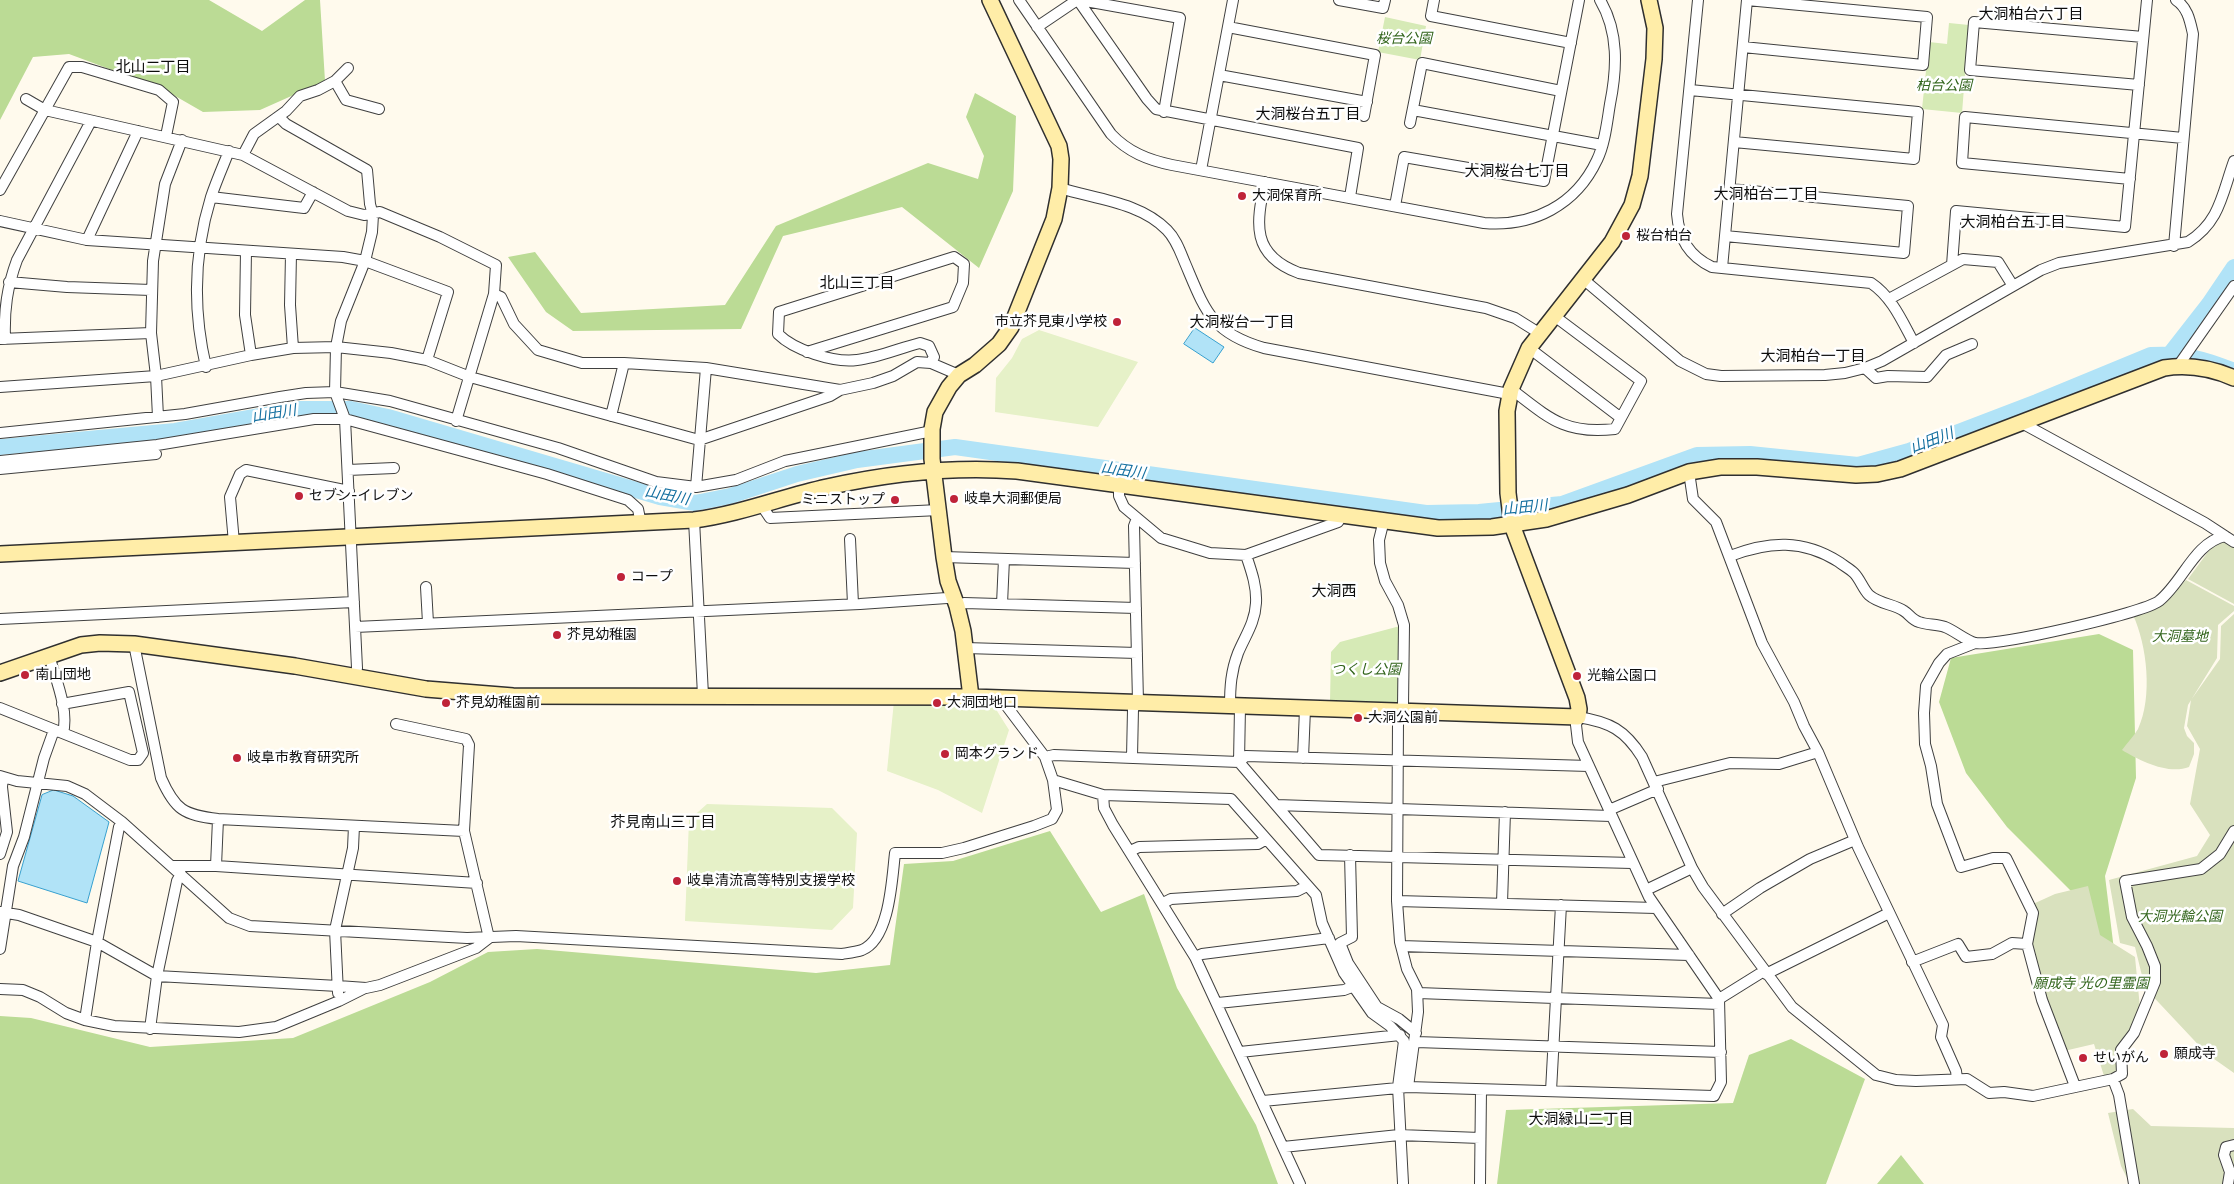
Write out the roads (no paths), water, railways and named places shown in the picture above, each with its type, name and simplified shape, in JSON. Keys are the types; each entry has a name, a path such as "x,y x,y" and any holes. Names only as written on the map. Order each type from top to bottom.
{"street":[{"path":"971,697 965,648 944,557 933,464 932,436 935,412 949,387 959,375 975,365 999,344 1011,327 1054,219 1060,188 1061,159 1059,146 990,0"},
{"path":"1018,0 1111,134 1122,145 1140,156 1157,162 1484,223 1502,224 1530,220 1554,208 1574,194 1598,159 1614,83 1616,62 1611,25 1600,0"},
{"path":"1037,26 1079,0 1180,18 1164,112"},
{"path":"1079,0 1147,99 1156,108 1164,112 1358,148 1350,197"},
{"path":"1201,170 1233,0"},
{"path":"1339,0 1383,8 1385,0"},
{"path":"1434,0 1431,16 1571,43"},
{"path":"1395,206 1404,157 1544,181 1579,0"},
{"path":"1263,1101 1403,1087 1714,1096 1721,1082 1719,1002 1646,890 1578,742 1576,725 1579,709 1577,698 1511,520 1508,493 1506,426 1510,391 1529,348 1612,242 1632,205 1640,176 1654,59 1654,28 1649,0"},
{"path":"1698,0 1677,214 1678,230 1683,242 1692,253 1712,267 1871,283 1889,299 1914,343"},
{"path":"1722,268 1743,47 1748,0 1928,17 1923,65 1743,47"},
{"path":"1952,265 1956,211 2126,227 2147,0"},
{"path":"2174,246 2193,34 2190,18 2182,4 2176,0"},
{"path":"2139,85 1970,70 1973,32 1974,22 2143,37"},
{"path":"1228,27 1375,55 1364,116"},
{"path":"1410,123 1422,63 1561,91"},
{"path":"0,190 69,67 82,67 159,90 173,102 166,136"},
{"path":"243,155 254,134 278,117 300,96 318,90 335,81 348,68"},
{"path":"1219,74 1367,102"},
{"path":"335,81 346,100 379,109"},
{"path":"1690,90 1918,112 1914,159 1734,142"},
{"path":"26,99 46,110 243,155 348,211 364,215 373,215 380,212 496,265 494,294 456,421"},
{"path":"1413,110 1602,145"},
{"path":"278,117 286,124 367,170 370,204 373,215 372,232 365,261 341,321 336,347 336,396 343,417 348,470 357,668 355,677"},
{"path":"2130,179 1962,163 1966,117 2183,138"},
{"path":"92,121 17,260 9,282 4,309 2,339 151,333"},
{"path":"87,240 138,131"},
{"path":"158,417 151,333 154,245 165,184 182,140"},
{"path":"206,367 197,314 200,248 211,197 229,151"},
{"path":"1582,279 1680,362 1706,374 1721,376 1825,375 1845,373 1866,368 1882,361 2041,270 2074,259 2174,246 2188,242 2202,234 2214,218 2234,161"},
{"path":"1265,182 1260,207 1260,233 1265,248 1276,262 1286,268 1299,273 1486,308 1515,318 1539,333"},
{"path":"1060,188 1138,211 1153,219 1166,230 1177,244 1204,307 1215,322 1233,337 1264,348 1510,391 1554,422 1578,430 1615,429 1640,381 1553,316"},
{"path":"1725,236 1904,253 1908,206 1730,189"},
{"path":"211,197 304,208 313,192"},
{"path":"0,221 33,230 87,240 343,257 365,261 448,292 427,360"},
{"path":"246,251 245,315 252,355"},
{"path":"291,254 290,305 294,348"},
{"path":"807,352 953,307 963,283 964,264 954,257 779,312 778,334 788,344 807,352 841,360 856,360 920,343 929,346 934,358 932,363"},
{"path":"1889,299 1963,259 1998,262 2013,286"},
{"path":"9,282 67,287 151,290"},
{"path":"2180,363 2234,286"},
{"path":"494,294 501,298 514,324 538,350 582,364 624,363 706,368 840,390"},
{"path":"1866,368 1876,378 1888,376 1927,377 1946,355 1972,344"},
{"path":"0,387 156,376 294,348 336,347 392,353 427,360 470,377 699,440 830,396 840,390 873,383 893,376 917,362 932,363 959,375"},
{"path":"1529,348 1621,418"},
{"path":"611,416 624,363"},
{"path":"0,554 694,520 726,516 826,487 933,464 1119,485 1438,528 1492,528 1511,520 1546,519 1582,510 1689,472 1720,467 1757,467 1856,475 1877,474 1924,460 2152,371 2180,363 2219,371 2234,378"},
{"path":"696,487 706,368"},
{"path":"0,433 158,417 306,393 390,401 558,448 656,482 696,487 736,480 785,461 932,436"},
{"path":"0,461 157,445 314,419 343,417 547,474 628,500 638,509 641,524"},
{"path":"2020,422 2234,542"},
{"path":"0,469 156,454"},
{"path":"348,470 394,468"},
{"path":"234,543 230,497 240,474 246,470 349,490"},
{"path":"1689,472 1693,500 1716,522 1762,643 1794,702 1818,752 1855,840 1943,1024 1941,1037 1956,1071 1957,1078"},
{"path":"1119,485 1119,496 1124,507 1161,538 1210,553 1246,554 1338,522 1344,514"},
{"path":"762,506 770,518 939,510"},
{"path":"1132,757 1133,708 1138,702 1134,526 1137,518"},
{"path":"694,520 703,695"},
{"path":"1384,520 1379,540 1380,563 1385,581 1398,605 1404,625 1404,677 1401,712 1398,717 1397,901 1401,946 1407,969 1418,993 1416,1037 1403,1087"},
{"path":"2075,1086 2042,1000 2028,944 2033,913 2006,858 1993,858 1961,867 1937,804 1931,766 1925,744 1924,713 1926,686 1948,654 1975,643 2007,641 2057,631 2136,610 2157,602 2168,593 2204,547 2215,538 2225,536"},
{"path":"850,540 853,604"},
{"path":"1730,556 1747,550 1774,545 1801,546 1823,552 1853,572 1869,595 1886,604 1902,609 1917,622 1944,627 1975,643"},
{"path":"1246,554 1255,582 1256,602 1252,626 1238,653 1230,679 1235,706 1239,762 1319,855 1398,855 1632,863"},
{"path":"944,557 1135,563"},
{"path":"1002,604 1004,559"},
{"path":"426,587 428,624"},
{"path":"355,627 947,598 964,602 1136,608"},
{"path":"0,619 354,602"},
{"path":"0,673 81,645 100,643 134,644 295,666 426,689 512,696 971,697 1578,717 1596,720 1616,728 1632,740 1656,786 1692,868 1722,914 1792,1007 1876,1075 1896,1080 1916,1081 1967,1079 1989,1093 2004,1092 2032,1096 2113,1079 2122,1074 2121,1050 2134,1033 2155,982 2155,966 2132,917 2124,881 2201,869 2220,854 2234,831"},
{"path":"134,644 161,778 169,796 181,808 194,816 218,819 464,831"},
{"path":"965,648 1138,654"},
{"path":"0,949 3,913 13,866 24,837 36,784 59,732 64,728 62,704 49,655"},
{"path":"0,708 130,760 138,760 143,753 129,692 62,704"},
{"path":"0,854 7,832 2,776 36,784 67,786 85,794 122,822 229,918 250,926 489,938 516,936 842,954 862,950 878,935 885,920 895,852 942,853 964,848 1052,819 1057,810 1053,780 1045,757 1008,708 1004,698"},
{"path":"1303,758 1305,709"},
{"path":"396,724 466,739 469,745 464,831 489,938"},
{"path":"1276,805 1505,812 1610,813 1656,786 1730,763 1779,764 1818,752"},
{"path":"1045,757 1054,755 1132,757 1239,762 1246,756 1588,766"},
{"path":"1053,780 1103,795 1231,799 1265,840 1308,886 1316,896 1322,923 1352,987 1372,1013 1400,1035 1404,1041 1399,1135 1404,1183 1391,1184"},
{"path":"1103,795 1104,808 1113,826 1196,957 1300,1184"},
{"path":"1502,904 1505,812"},
{"path":"216,866 218,819"},
{"path":"85,1020 97,942 119,827 122,822"},
{"path":"339,1001 335,930 353,848 354,826"},
{"path":"1130,851 1139,847 1258,844 1265,840"},
{"path":"1722,914 1760,888 1810,859 1855,840"},
{"path":"1350,855 1352,938 1340,944 1348,963 1377,1006 1399,1019 1416,1037 1554,1047 1721,1052"},
{"path":"172,866 216,866 477,884"},
{"path":"1646,890 1692,868"},
{"path":"150,1028 157,976 177,880 181,874"},
{"path":"1163,903 1171,899 1297,891 1308,886"},
{"path":"1397,901 1656,908"},
{"path":"1551,1091 1561,905"},
{"path":"3,913 19,915 97,942 157,976 366,988 380,986 476,948 489,938"},
{"path":"1418,993 1719,1002 1765,973 1889,913"},
{"path":"1196,957 1202,954 1328,938"},
{"path":"1912,962 1958,944 1966,957 1992,954 2012,943 2028,944"},
{"path":"1401,946 1689,956"},
{"path":"1218,1003 1344,990 1352,987"},
{"path":"0,989 23,990 85,1020 114,1026 239,1032 276,1027 366,988"},
{"path":"1240,1052 1400,1035"},
{"path":"2113,1079 2119,1095 2134,1184"},
{"path":"1480,1184 1481,1090"},
{"path":"1283,1147 1399,1135 1480,1138"},
{"path":"2228,1184 2230,1172 2224,1155 2226,1147 2234,1145"}],"water":[{"path":"1195,328 1224,347 1213,363 1184,344"},
{"path":"54,790 73,796 109,822 87,903 18,881 42,795"}],"waterway":[{"path":"2170,354 2209,304 2234,267"},
{"name":"山田川","path":"0,447 175,431 300,409 351,409 388,417 660,497 695,503 730,496 797,474 857,460 955,447 1426,513 1479,512 1562,504 1697,455 1750,454 1858,465 1909,451 2037,402 2151,355 2173,355 2194,358 2234,371"}],"place":[{"name":"大洞保育所","path":"1242,196"},
{"name":"桜台柏台","path":"1626,236"},
{"name":"市立芥見東小学校","path":"1117,322"},
{"name":"セブン-イレブン","path":"299,496"},
{"name":"岐阜大洞郵便局","path":"954,499"},
{"name":"ミニストップ","path":"895,500"},
{"name":"コープ","path":"621,577"},
{"name":"芥見幼稚園","path":"557,635"},
{"name":"南山団地","path":"25,675"},
{"name":"光輪公園口","path":"1577,676"},
{"name":"芥見幼稚園前","path":"446,703"},
{"name":"大洞団地口","path":"937,703"},
{"name":"大洞公園前","path":"1358,718"},
{"name":"岡本グランド","path":"945,754"},
{"name":"岐阜市教育研究所","path":"237,758"},
{"name":"岐阜清流高等特別支援学校","path":"677,881"},
{"name":"願成寺","path":"2164,1054"},
{"name":"せいがん","path":"2083,1058"}],"district":[{"name":"大洞柏台六丁目","path":"2031,15"},
{"name":"北山二丁目","path":"153,68"},
{"name":"大洞桜台五丁目","path":"1308,115"},
{"name":"大洞桜台七丁目","path":"1517,172"},
{"name":"大洞柏台二丁目","path":"1766,195"},
{"name":"大洞柏台五丁目","path":"2013,223"},
{"name":"北山三丁目","path":"857,284"},
{"name":"大洞桜台一丁目","path":"1242,323"},
{"name":"大洞柏台一丁目","path":"1813,357"},
{"name":"大洞西","path":"1334,592"},
{"name":"芥見南山三丁目","path":"663,823"},
{"name":"大洞緑山二丁目","path":"1581,1120"}],"park label":[{"name":"桜台公園","path":"1404,39"},
{"name":"柏台公園","path":"1944,86"},
{"name":"大洞墓地","path":"2180,637"},
{"name":"つくし公園","path":"1366,670"},
{"name":"大洞光輪公園","path":"2180,917"},
{"name":"願成寺 光の里霊園","path":"2091,984"}]}
